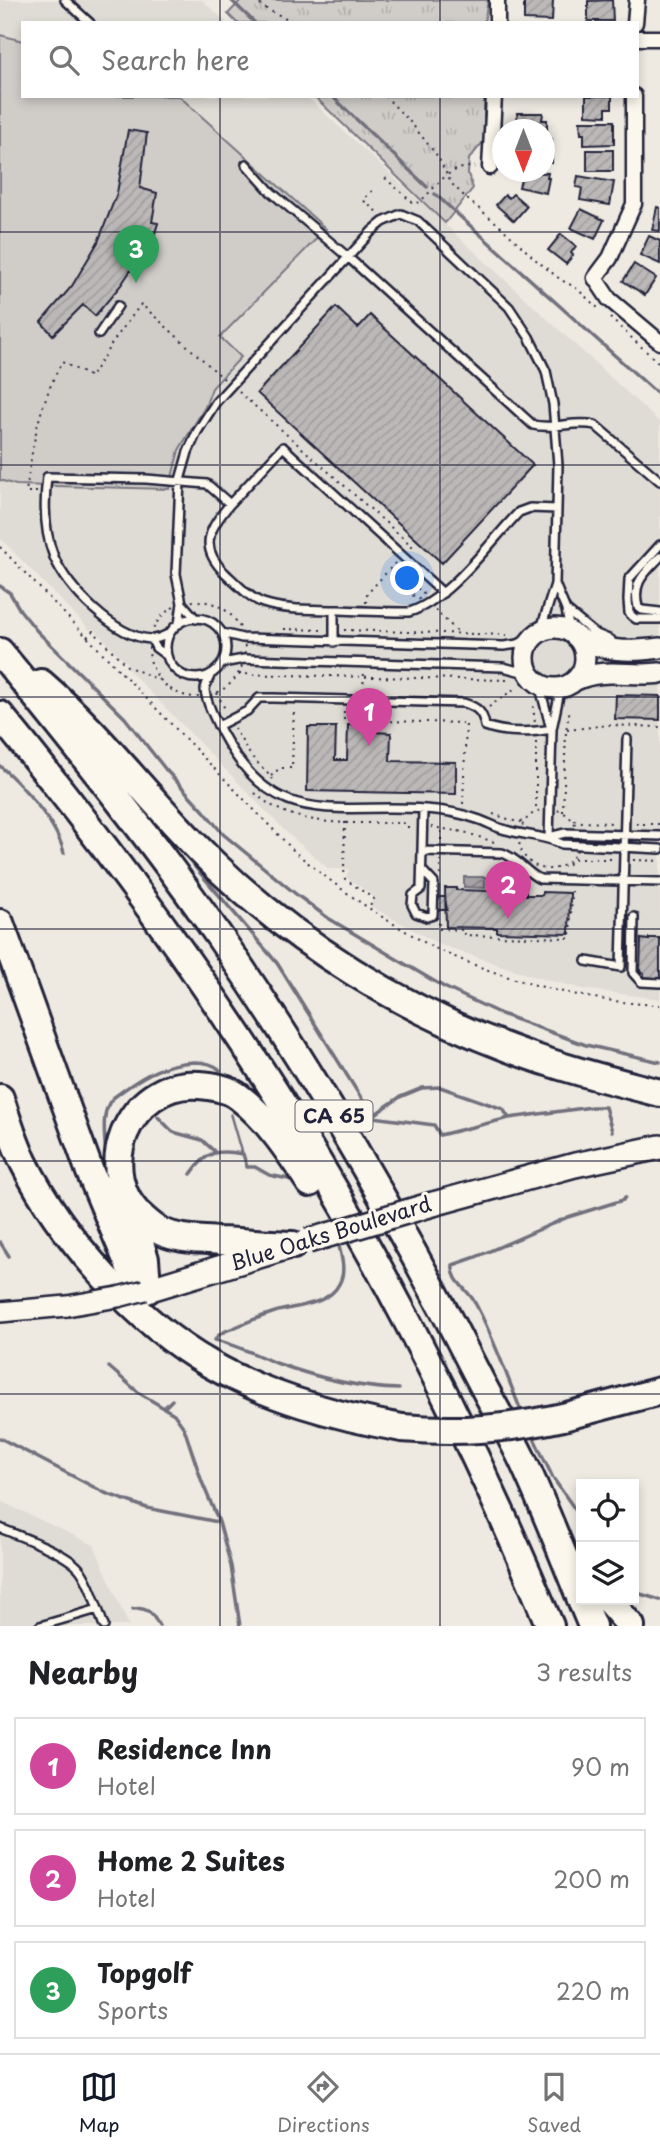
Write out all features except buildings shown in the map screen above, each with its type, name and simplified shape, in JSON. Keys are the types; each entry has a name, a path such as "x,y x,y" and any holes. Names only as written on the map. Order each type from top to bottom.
{"highway":[{"path":"0,650 65,704 166,816 218,868 275,917 322,951 439,1018 507,1047 586,1074 660,1093"},
{"name":"CA 65","path":"0,650 155,848 221,940 313,1080 413,1251 523,1461 592,1626"},
{"name":"CA 65","path":"0,715 121,869 223,1012 335,1192 411,1331 494,1499 550,1626"},
{"path":"0,923 90,1172 129,1265 146,1290"},
{"path":"146,1290 145,1259 120,1178 118,1160 122,1137 131,1118 147,1101 167,1089 194,1085 216,1087 237,1096 259,1115 290,1153 411,1331"},
{"path":"0,1098 24,1163 63,1226 116,1287 164,1332 210,1364 264,1389 332,1413 402,1427 442,1431 526,1425 660,1391"},
{"path":"125,1196 137,1213 159,1231 181,1239 300,1243"},
{"path":"523,1461 576,1551"},
{"path":"612,1605 631,1626"}],"main road":[{"name":"Blue Oaks Boulevard","path":"146,1290 433,1203 575,1165 660,1147"}],"street":[{"path":"497,0 497,21"},
{"path":"635,21 637,0"},
{"path":"639,38 660,38"},
{"path":"490,167 494,98"},
{"path":"634,98 634,204 610,258 595,278 609,299 660,342"},
{"path":"660,647 639,650 607,649 587,644 555,628 537,635 526,650 525,658 526,666 536,682 555,688 587,674 660,673"},
{"path":"573,635 581,643 585,658 581,673 573,682"},
{"name":"Blue Oaks Boulevard","path":"0,1312 67,1306 146,1290"}],"lane":[{"path":"65,0 88,21"},
{"path":"246,164 271,192 349,258 533,425 555,427 584,422 595,425 660,481"},
{"path":"179,624 182,603 176,574 180,480 197,432 216,402 231,385 383,222 401,215 418,221 509,307 529,337 546,371 553,404 558,465 555,584 537,635 518,644 504,646 334,642 244,638 222,634"},
{"path":"99,334 118,306"},
{"path":"443,593 283,447 230,504 216,521 209,536 208,548 212,558 261,603 312,610 409,612 422,608 443,593 519,512 530,508 557,509"},
{"path":"170,633 151,639 132,633 88,604 70,584 54,555 48,536 45,493 47,477 180,480 206,484 230,504"},
{"path":"660,545 629,579 628,600 628,613 636,619 660,619"},
{"path":"660,557 638,582 636,591 638,607 642,610 660,611"},
{"path":"555,584 573,635"},
{"path":"182,603 196,619"},
{"path":"334,610 334,642"},
{"path":"566,610 594,633 606,639 618,643 660,647"},
{"path":"167,656 167,640 179,624 196,619 211,623 222,634 226,648 222,663 204,677 188,677"},
{"path":"151,639 175,669 206,693 218,726 241,764 274,794 289,802 307,806 423,809 460,814 505,830 549,838 562,844 660,849"},
{"path":"222,663 244,660 503,667 522,671 536,682 552,729"},
{"path":"206,693 211,674"},
{"path":"549,838 552,729 559,696 573,682"},
{"path":"218,726 247,711 259,698 464,703 481,712 485,726 500,732 552,729"},
{"path":"586,961 621,967 627,739"},
{"path":"422,870 434,883 433,915 427,917 416,913 412,905 413,895 421,889 423,809"},
{"path":"549,838 565,833 660,836"},
{"path":"422,851 502,853 514,858 540,879 660,882"},
{"path":"634,917 633,974 641,982 660,983"},
{"path":"0,1528 69,1559 80,1569 104,1626"},
{"path":"40,1626 97,1609"}],"path":[{"path":"254,0 268,10 293,21"},
{"path":"387,98 412,124 438,157 451,183 467,199 535,259 561,280 575,287 600,309"},
{"path":"385,178 413,203 418,203 446,174 462,167 490,167"},
{"path":"372,191 363,200 379,214"},
{"path":"45,493 26,492 47,390 62,362 91,377 141,304 412,546 367,594 366,611"},
{"path":"610,318 660,363"},
{"path":"0,547 294,851 324,877 369,909 437,949 483,968 581,996 660,1005"},
{"path":"389,570 413,592 415,598 421,597"},
{"path":"413,592 416,589 421,590 421,597"},
{"path":"421,597 459,634"},
{"path":"87,637 93,631 127,666 160,680 177,693 187,696 218,692 229,685 238,674 244,660 244,638 233,617 210,603 197,601 182,603 172,608 154,627 151,639 149,653 152,667 160,680"},
{"path":"280,628 507,635"},
{"path":"362,720 364,663"},
{"path":"238,674 507,680"},
{"path":"344,710 344,720 466,723 514,689"},
{"path":"218,692 230,720 251,756 278,783"},
{"path":"533,706 536,732 536,811"},
{"path":"270,777 280,768 292,768 293,708"},
{"path":"563,812 566,731 570,708"},
{"path":"466,723 463,805 471,807"},
{"path":"566,731 608,725 660,727"},
{"path":"346,808 345,879 374,899 369,909"},
{"path":"490,813 523,822"},
{"path":"440,883 441,827"},
{"path":"439,918 438,929 464,930 464,935 570,938 572,869 568,863"}],"shaded area":[{"path":"0,0 202,0 225,21 21,21 21,98 308,98 660,423 660,999 583,989 532,976 439,944 372,907 372,895 346,877 349,869 329,869 287,833 125,666 127,663 93,628 90,630 0,538"},
{"path":"0,1501 94,1545 129,1626 0,1626"}],"green space":[{"path":"241,0 488,0 484,21 235,21 228,14"},
{"path":"0,35 21,40 21,98 181,98 326,229 220,337 241,357 212,388 205,407 179,450 169,489 16,485 0,480"},
{"path":"316,98 484,98 484,141 469,159 468,174 473,188 445,223"}],"water":[{"path":"464,877 485,877 485,888 464,887"}],"waterway":[{"path":"231,0 253,21"},
{"path":"334,98 427,187"},
{"path":"435,194 660,396"},
{"path":"0,586 10,593 37,631 125,718 166,770 223,834 328,918 444,987 501,1014 586,1045 660,1062"},
{"path":"0,766 29,794 47,818 64,853"},
{"path":"195,867 277,963 373,1117 369,1118"},
{"path":"106,1156 105,1117 113,1098 141,1079 171,1065 201,1062 220,1070"},
{"path":"374,1115 400,1097 422,1088 440,1087 503,1109 509,1118"},
{"path":"373,1117 434,1125 440,1135 509,1118 605,1107 612,1131"},
{"path":"231,1115 242,1153"},
{"path":"158,1117 173,1132 202,1140 214,1151"},
{"path":"191,1174 207,1156 226,1152 243,1154 247,1167 255,1167 269,1175 293,1180"},
{"path":"522,1413 488,1328 474,1301 454,1275 453,1265 568,1217 623,1200 625,1197"},
{"path":"0,1242 9,1256"},
{"path":"339,1246 342,1275 334,1291 319,1301 256,1319 222,1333 215,1340 321,1377 352,1384 399,1389"},
{"path":"109,1367 139,1393 174,1414 184,1428 219,1522 231,1566 240,1626"},
{"path":"164,1408 172,1400"},
{"path":"531,1432 553,1478 576,1511"},
{"path":"0,1438 105,1493 147,1508 218,1522"},
{"path":"639,1594 660,1600"},
{"path":"133,1609 149,1612 159,1626"}],"place":[{"name":"Topgolf","path":"136,283"},
{"name":"Residence Inn","path":"369,746"},
{"name":"Home 2 Suites","path":"508,919"}]}
